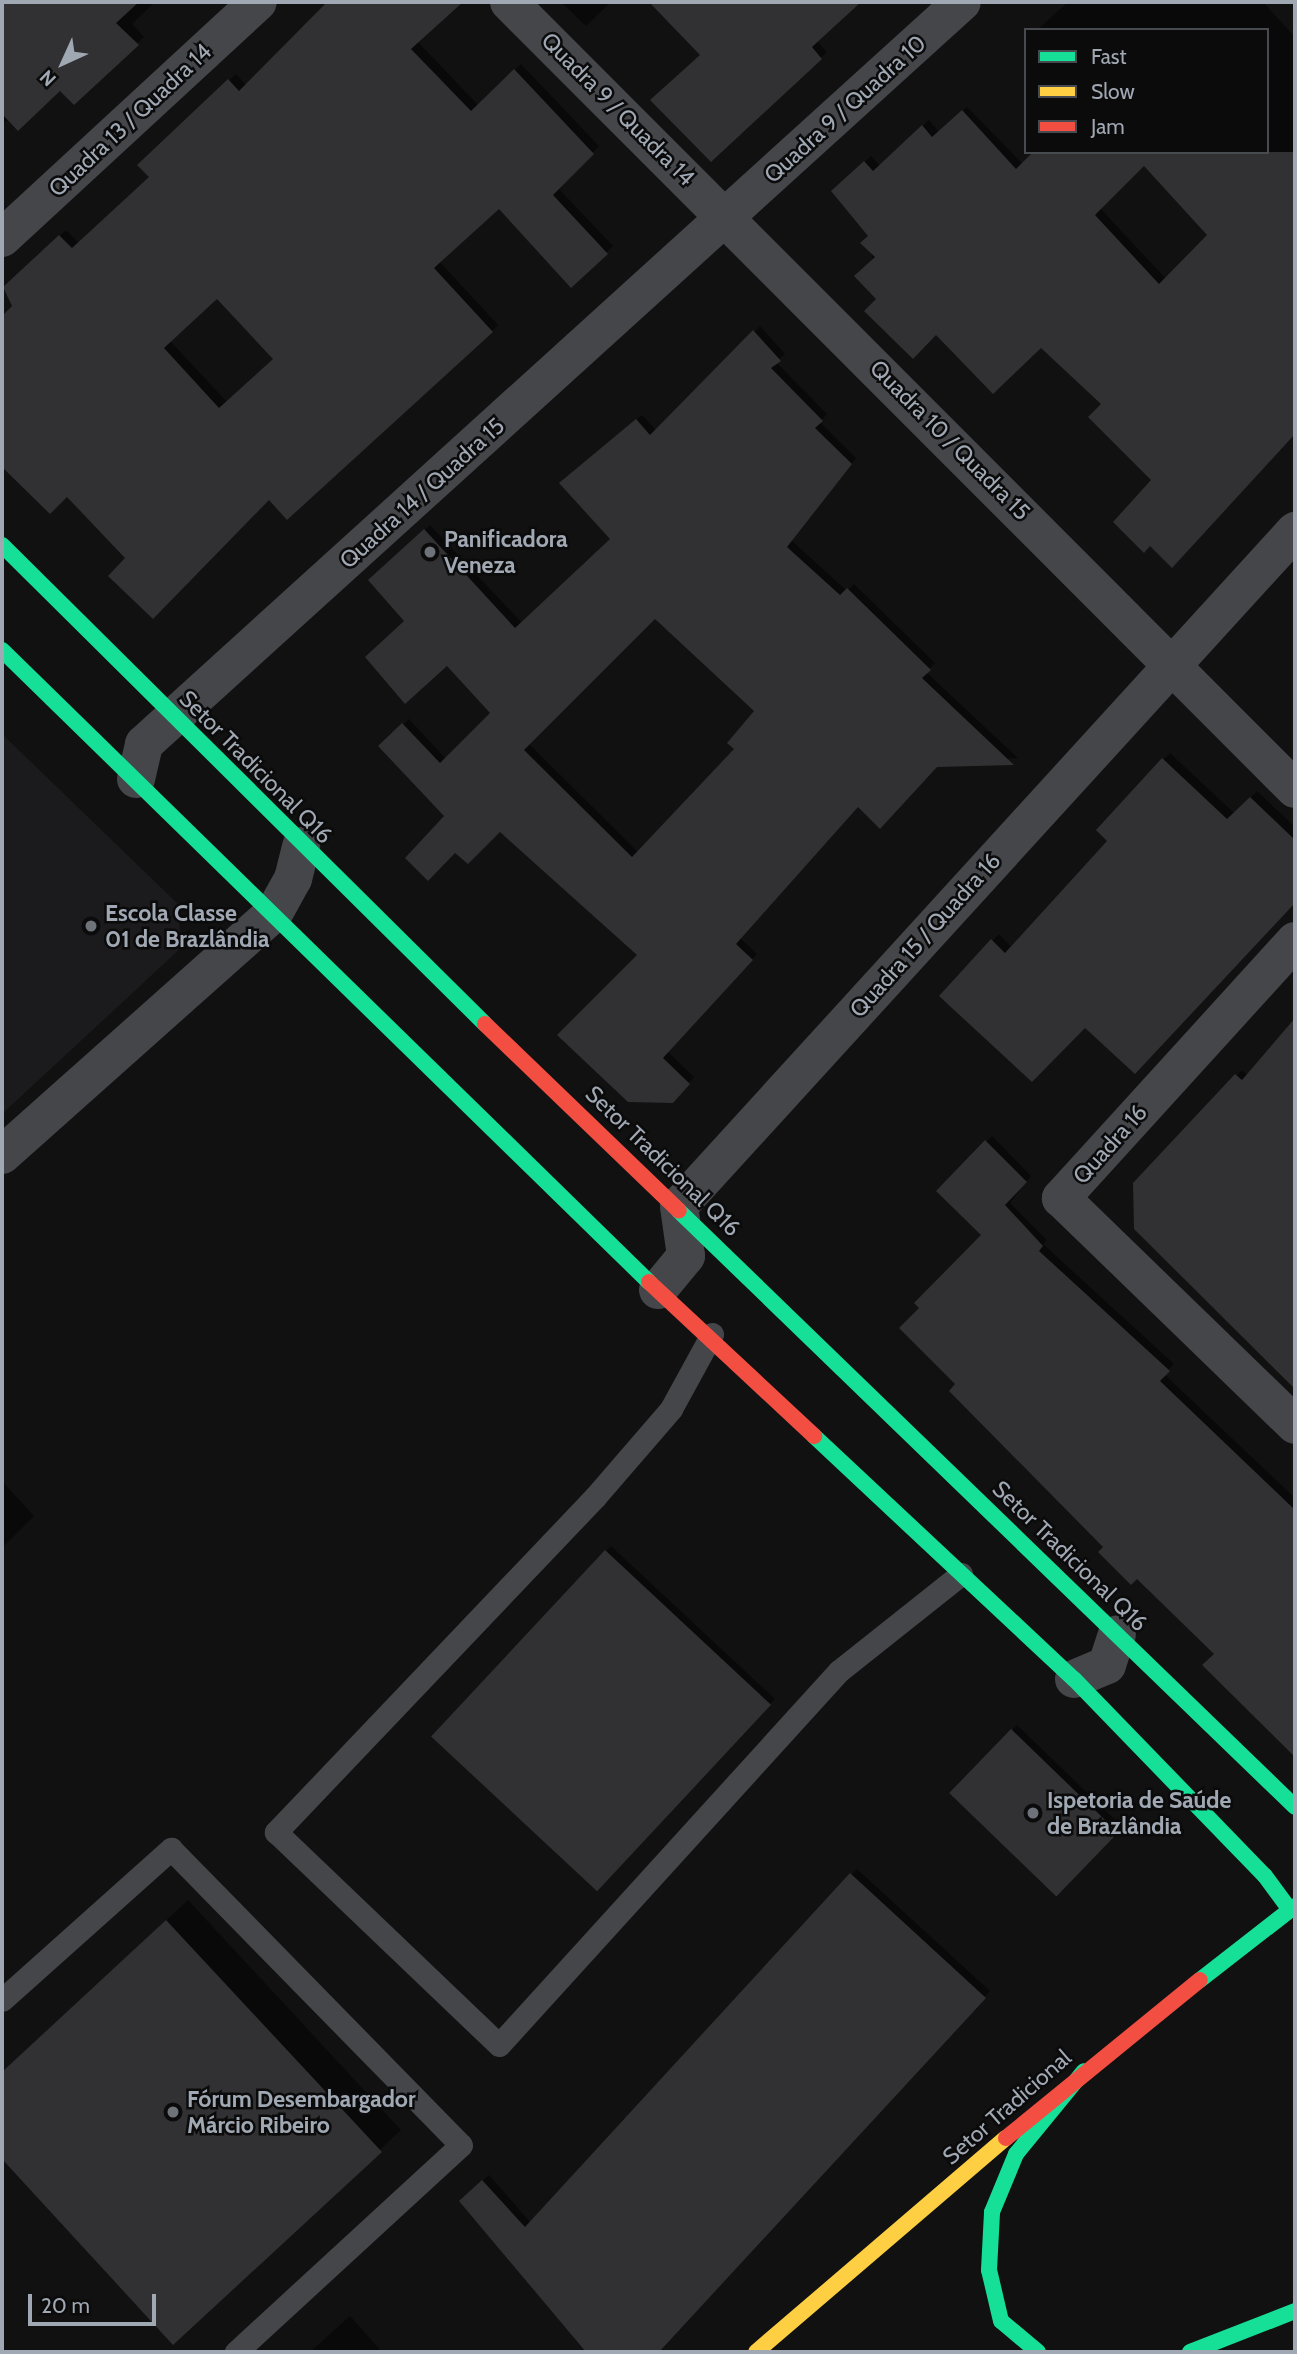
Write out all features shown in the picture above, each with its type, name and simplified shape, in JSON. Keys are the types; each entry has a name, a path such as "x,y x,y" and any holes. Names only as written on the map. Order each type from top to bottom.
{"main road":[{"name":"Setor Tradicional Q16","path":"2,545 301,846 679,1206 1295,1807"},
{"path":"2,650 274,912 658,1290 712,1334 1074,1679 1265,1876 1292,1908"},
{"name":"Setor Tradicional","path":"756,2352 1084,2071 1292,1908"},
{"path":"1038,2352 1001,2321 989,2270 992,2212 1016,2154 1084,2071"},
{"path":"1190,2352 1295,2311"},
{"path":"1277,2338 1295,2324"}],"street":[{"name":"Quadra 13 / Quadra 14","path":"2,238 258,2"},
{"name":"Quadra 9 / Quadra 14","path":"509,2 727,216"},
{"name":"Quadra 9 / Quadra 10","path":"727,216 962,2"},
{"name":"Quadra 10 / Quadra 15","path":"727,216 1295,789"},
{"name":"Quadra 14 / Quadra 15","path":"136,779 144,744 727,216"},
{"name":"Quadra 15 / Quadra 16","path":"679,1206 1295,531"},
{"path":"2,1155 274,912 293,879 301,846"},
{"name":"Quadra 16","path":"1295,941 1060,1198 1295,1425"},
{"path":"658,1290 686,1256 679,1206"},
{"path":"1074,1679 1107,1665 1117,1635"}],"lane":[{"path":"712,1334 671,1409 276,1832 499,2045 839,1671 961,1574"},
{"path":"2,2000 171,1849 461,2145 236,2352"}],"shaded area":[{"name":"Escola Classe 01 de Brazlândia","path":"2,734 178,904 181,948 2,1114"}],"building":[{"path":"2,2 139,2 116,23 139,45 74,105 60,91 18,131 2,114"},
{"path":"327,2 463,2 411,49 471,111 514,69 594,154 553,195 608,254 571,288 499,209 434,268 493,332 287,520 269,500 153,619 108,576 125,558 67,497 50,514 2,467 2,316 12,306 3,287 59,235 72,248 149,177 137,165 228,79 239,91","holes":["217,299 273,359 219,408 164,348"]},
{"path":"649,2 861,2 812,47 822,59 711,162 650,100 700,55"},
{"path":"962,110 1016,169 1031,154 1295,152 1295,434 1172,568 1150,546 1144,553 1113,522 1151,480 1088,417 1101,404 1041,348 993,394 936,335 913,359 864,311 876,299 854,276 875,257 860,243 868,236 831,191 864,161 873,171 922,125 932,137","holes":["1144,166 1207,235 1159,284 1095,215"]},
{"path":"753,330 781,361 771,368 823,421 815,428 852,464 787,547 840,595 847,588 931,670 922,678 1014,765 937,767 880,829 858,807 736,944 753,960 663,1058 690,1084 673,1103 628,1102 557,1035 637,955 500,832 468,864 455,853 428,881 405,858 444,816 378,746 402,723 440,763 490,713 447,666 405,704 365,657 404,621 368,580 424,529 515,628 610,539 559,483 636,419 650,435","holes":["655,619 754,711 727,743 734,749 632,857 524,750"]},
{"path":"1162,758 1227,819 1250,797 1295,840 1295,903 1135,1074 1085,1028 1032,1082 939,996 991,939 1005,953 1107,841 1096,830"},
{"path":"1295,1018 1295,1389 1134,1229 1133,1183 1235,1074 1242,1080"},
{"path":"985,1140 1027,1182 1005,1205 1043,1246 1039,1251 1170,1371 1160,1381 1295,1510 1295,1757 1202,1665 1214,1654 1137,1579 1131,1585 1098,1552 1103,1547 949,1391 955,1384 899,1328 919,1308 914,1303 981,1235 936,1191"},
{"path":"605,1550 771,1705 597,1891 431,1736"},
{"name":"Ispetoria de Saúde de Brazlândia","path":"1011,1729 1118,1833 1056,1897 949,1793"},
{"path":"850,1873 986,1998 659,2352 586,2352 459,2201 482,2180 525,2227"},
{"name":"Fórum Desembargador Márcio Ribeiro","path":"166,1920 382,2152 173,2345 2,2159 2,2072"}],"traffic: fast":[{"path":"2,545 485,1024"},
{"path":"2,650 649,1282"},
{"path":"679,1211 1295,1807"},
{"path":"814,1436 1074,1679 1265,1876 1290,1910"},
{"path":"1200,1980 1295,1906"},
{"path":"1038,2352 1001,2321 989,2270 992,2212 1016,2154 1084,2071"},
{"path":"1190,2352 1295,2311"}],"traffic: slow":[{"path":"756,2352 1006,2138"}],"traffic: jam":[{"path":"485,1024 679,1211"},
{"path":"649,1282 814,1436"},
{"path":"1006,2138 1200,1980"}],"place":[{"name":"Panificadora Veneza","path":"430,552"},
{"name":"Escola Classe 01 de Brazlândia","path":"91,926"},
{"name":"Ispetoria de Saúde de Brazlândia","path":"1033,1813"},
{"name":"Fórum Desembargador Márcio Ribeiro","path":"173,2112"}]}
